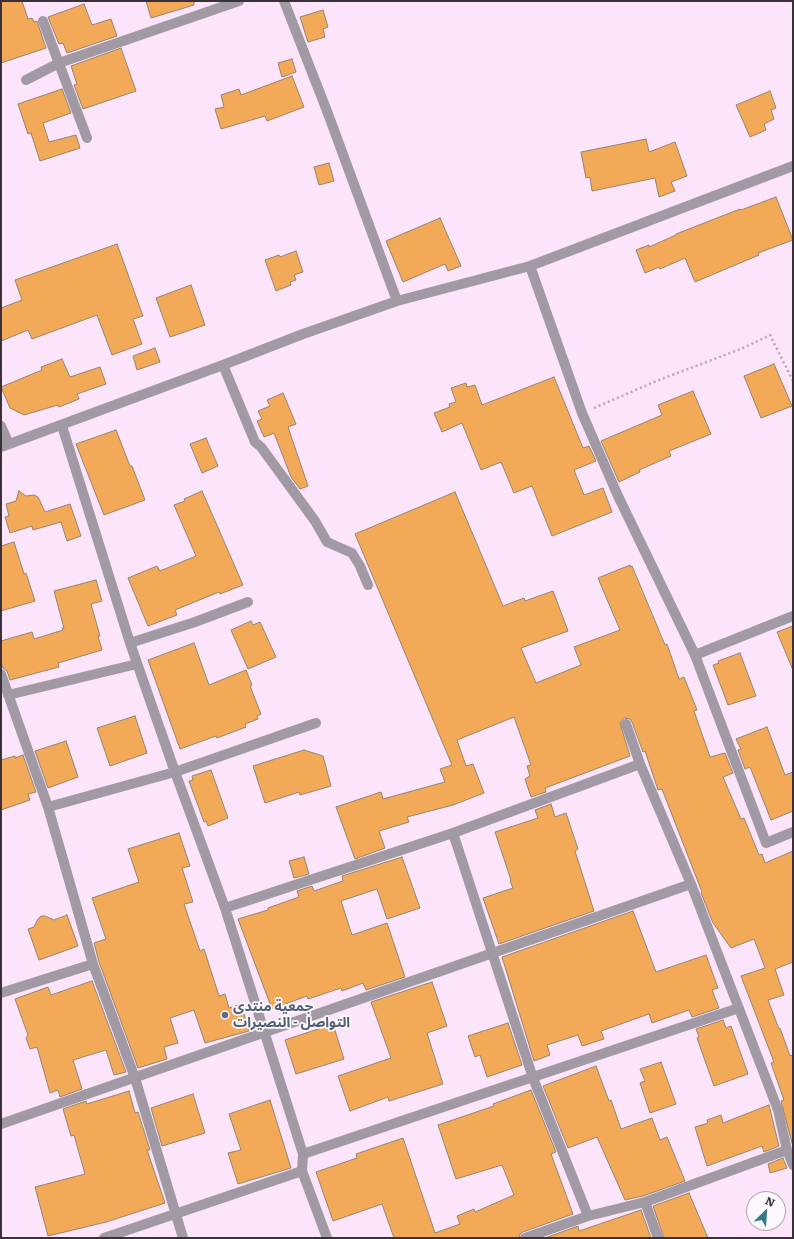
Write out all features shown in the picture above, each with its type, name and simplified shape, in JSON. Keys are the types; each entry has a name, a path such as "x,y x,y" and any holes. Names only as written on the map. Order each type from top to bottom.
{"street":[{"path":"26,80 60,64 239,1"},
{"path":"284,1 327,111 397,301"},
{"path":"43,21 87,138"},
{"path":"1,426 5,446 62,426 303,334 397,301 530,266 793,166"},
{"path":"530,266 582,413 618,496 695,655 766,843 793,832"},
{"path":"223,365 255,442 315,521 327,542 352,553 360,566 368,585"},
{"path":"62,426 137,664 174,772 225,908 302,1154 302,1171 327,1238"},
{"path":"130,643 195,622 248,602"},
{"path":"695,655 793,616"},
{"path":"8,695 137,664"},
{"path":"1,674 48,807 93,964 135,1078 183,1238"},
{"path":"48,807 174,772 316,723"},
{"path":"626,724 640,764 691,884 778,1110 787,1150 793,1165"},
{"path":"225,908 453,833 640,764"},
{"path":"453,833 533,1078 588,1216"},
{"path":"1,1124 691,884"},
{"path":"1,993 93,964"},
{"path":"302,1154 533,1078 738,1008"},
{"path":"525,1238 588,1216 645,1202 787,1150"},
{"path":"104,1238 176,1215 302,1171"},
{"path":"645,1202 658,1238"}],"path":[{"path":"582,413 654,382 743,348 770,335 793,381"}],"building":[{"path":"1,1 22,1 28,19 32,18 34,22 37,21 46,48 1,63"},
{"path":"146,1 194,1 194,5 151,18"},
{"path":"84,4 92,25 111,19 117,36 67,53 63,43 59,44 48,17"},
{"path":"323,10 328,27 323,29 325,37 308,42 300,17"},
{"path":"121,48 136,91 83,109 74,85 77,84 71,66"},
{"path":"292,59 296,72 282,77 278,63"},
{"path":"292,76 304,107 267,121 265,116 221,129 215,109 224,107 221,95 239,89 241,95"},
{"path":"62,89 71,113 43,123 49,142 76,135 80,148 40,161 31,133 28,134 18,104"},
{"path":"770,91 776,108 771,110 774,119 764,124 766,130 750,137 736,105"},
{"path":"646,139 649,152 675,142 687,176 671,182 675,191 659,197 655,178 592,191 590,177 586,178 581,152"},
{"path":"329,163 334,181 319,185 314,167"},
{"path":"776,197 793,240 758,253 759,255 695,282 685,258 660,269 659,267 645,273 636,250 649,245 649,247 676,234 740,209 741,210"},
{"path":"440,218 461,266 448,271 445,264 403,282 386,241"},
{"path":"117,244 143,316 133,319 142,344 112,355 97,315 32,339 28,330 1,341 1,308 22,300 15,280"},
{"path":"296,251 303,272 294,275 296,280 290,282 291,285 276,291 265,260 279,255 280,257"},
{"path":"191,285 205,325 170,337 156,298"},
{"path":"155,348 160,362 137,370 133,356"},
{"path":"62,359 70,377 100,367 106,384 77,394 79,399 59,407 58,405 24,415 10,408 1,387 42,370 41,367"},
{"path":"774,364 792,406 761,418 744,376"},
{"path":"554,377 583,448 589,446 596,461 574,470 584,495 603,488 612,512 552,536 532,486 514,493 501,462 481,470 462,423 442,432 434,413 450,407 449,404 456,402 451,388 466,383 467,387 475,385 482,405"},
{"path":"693,391 711,434 669,451 671,456 639,470 640,472 619,482 601,441 662,415 658,405"},
{"path":"283,393 296,424 288,427 308,486 300,489 291,477 274,433 264,437 257,421 262,419 258,411 270,406 267,400"},
{"path":"116,430 145,500 104,515 76,444"},
{"path":"206,438 218,466 202,473 190,444"},
{"path":"19,491 26,496 34,495 38,497 45,512 70,504 81,536 67,541 61,522 33,530 32,526 10,533 5,517 9,516 6,504 16,501"},
{"path":"202,491 243,585 220,594 219,592 175,610 177,615 148,626 128,578 157,566 160,571 196,556 174,505 185,501 184,499"},
{"path":"455,492 503,606 524,598 525,601 553,591 568,631 521,648 536,683 581,665 574,647 620,630 598,578 630,565 630,567 632,566 665,645 667,644 679,679 684,677 697,710 694,711 710,757 725,753 733,773 723,777 741,819 744,818 759,855 762,854 765,863 793,851 793,962 775,969 784,995 768,1000 790,1056 793,1055 793,1147 781,1101 784,1100 771,1063 774,1062 741,976 765,968 754,939 731,948 713,923 662,789 658,790 645,751 643,752 630,719 624,718 620,723 630,756 545,788 546,792 531,797 525,779 530,776 527,766 531,765 514,717 457,740 466,766 473,764 484,793 453,805 407,817 409,822 379,831 385,848 355,859 336,807 381,792 383,799 445,782 440,769 452,765 355,534"},
{"path":"14,542 24,574 26,573 35,601 1,611 1,546"},
{"path":"96,580 102,601 91,604 100,636 98,636 102,650 58,663 59,667 10,680 7,671 3,668 1,662 1,641 32,632 34,639 63,630 62,628 64,628 54,591"},
{"path":"251,621 253,625 260,622 276,657 248,669 231,630"},
{"path":"793,626 793,670 777,632"},
{"path":"194,643 209,685 246,670 252,685 250,686 261,714 257,716 258,719 245,724 246,727 217,738 216,736 180,749 148,660"},
{"path":"740,653 756,696 728,705 713,665 719,663 718,661"},
{"path":"135,716 147,753 110,766 97,728"},
{"path":"767,727 785,775 793,772 793,811 771,820 750,767 745,769 738,750 741,749 736,739"},
{"path":"66,741 78,777 48,788 35,751"},
{"path":"304,750 323,756 331,786 300,795 299,792 265,803 253,766"},
{"path":"23,755 36,792 28,794 30,800 1,810 1,760"},
{"path":"211,770 228,818 208,826 206,821 204,822 189,781 193,780 192,776"},
{"path":"551,804 555,817 566,813 578,849 575,851 594,911 499,944 483,898 513,888 495,832 538,818 535,810"},
{"path":"179,833 190,866 182,868 193,902 184,904 200,951 204,949 219,996 225,994 229,1008 241,1004 249,1031 205,1043 194,1010 170,1018 178,1043 164,1047 167,1059 138,1068 99,962 94,943 106,939 92,898 139,882 128,849"},
{"path":"304,857 309,874 294,878 289,861"},
{"path":"402,857 420,908 387,919 377,889 341,901 352,935 387,923 405,977 366,990 363,983 342,991 341,988 308,999 307,996 272,1009 238,919 268,910 268,908 299,897 297,891 312,886 314,891 343,881 342,876"},
{"path":"633,911 656,972 706,955 718,988 712,990 719,1008 692,1017 689,1010 652,1023 649,1014 601,1031 604,1039 582,1046 578,1035 547,1045 550,1055 534,1061 502,957"},
{"path":"67,915 78,946 39,960 28,929 34,927 41,916 54,920"},
{"path":"92,981 126,1072 114,1075 106,1050 73,1060 82,1089 60,1097 58,1090 50,1093 37,1047 30,1049 26,1038 28,1035 15,999 48,987 51,995"},
{"path":"432,982 447,1026 427,1033 443,1084 389,1101 388,1097 350,1111 338,1076 391,1058 371,1002"},
{"path":"723,1020 726,1028 731,1026 748,1074 714,1086 697,1038 699,1037 696,1029"},
{"path":"508,1023 522,1065 487,1077 480,1055 475,1057 468,1036"},
{"path":"333,1024 344,1059 296,1074 285,1040"},
{"path":"661,1062 676,1104 650,1113 640,1083 645,1081 640,1069"},
{"path":"596,1066 609,1101 611,1100 621,1129 652,1118 660,1140 667,1137 685,1181 643,1196 625,1200 597,1137 568,1148 543,1086"},
{"path":"531,1090 556,1152 551,1154 573,1214 523,1232 520,1234 519,1238 394,1238 382,1204 333,1221 316,1172 357,1158 356,1154 403,1138 435,1233 460,1224 457,1216 474,1209 475,1212 514,1195 502,1165 456,1179 438,1125 494,1106 493,1104"},
{"path":"129,1091 135,1113 138,1112 150,1150 147,1150 165,1203 106,1222 48,1236 35,1187 85,1174 74,1135 71,1136 63,1109 86,1101 87,1104"},
{"path":"193,1094 205,1133 162,1146 151,1108"},
{"path":"270,1100 291,1168 238,1184 228,1153 241,1150 229,1114"},
{"path":"769,1105 779,1146 764,1152 762,1146 707,1166 695,1127 708,1123 707,1120 721,1115 723,1123"},
{"path":"783,1158 787,1168 770,1173 768,1164"},
{"path":"689,1193 708,1238 664,1238 653,1206"},
{"path":"641,1210 651,1238 545,1238 578,1226 579,1231"}],"place":[{"name":"جمعية منتدى التواصل - النصيرات","path":"225,1015"}]}
